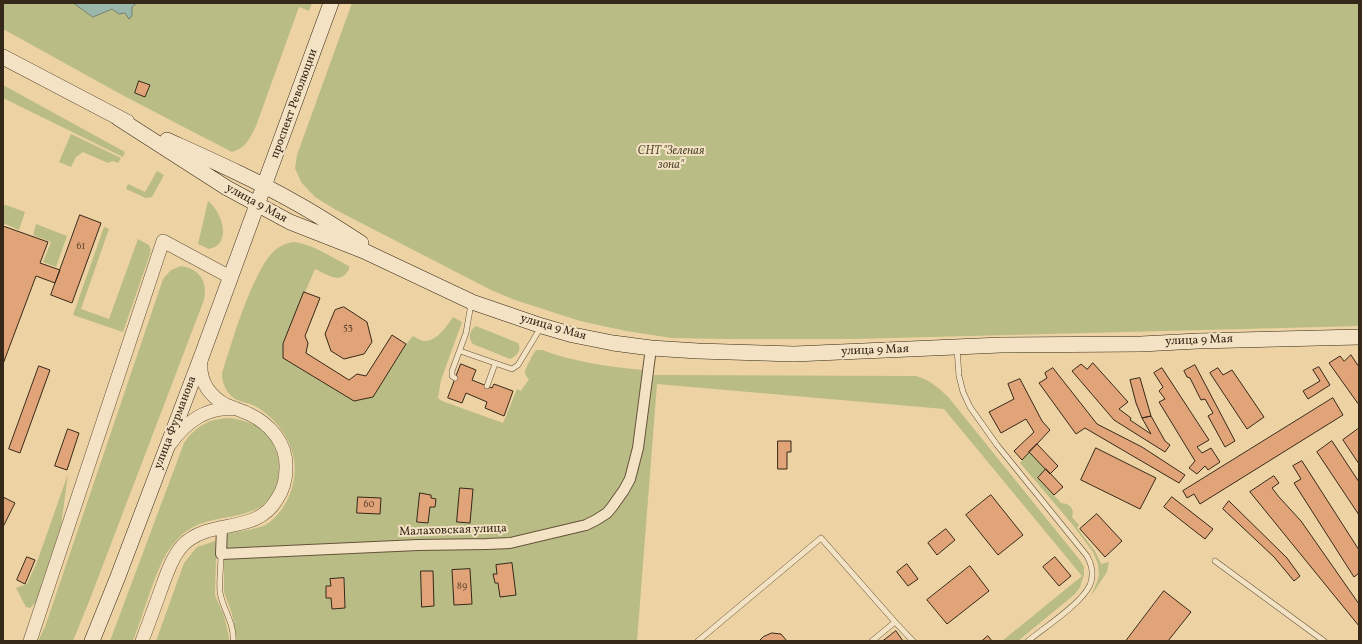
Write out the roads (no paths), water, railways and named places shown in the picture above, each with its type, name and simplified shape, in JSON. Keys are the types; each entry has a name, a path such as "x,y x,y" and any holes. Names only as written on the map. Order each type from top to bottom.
{"main road":[{"name":"проспект Революции","path":"257,205 331,3"},
{"name":"улица 9 Мая","path":"3,57 118,118 235,171 264,186 296,203 405,269"},
{"name":"улица 9 Мая","path":"118,118 227,188 290,222 405,269 472,302 542,326 573,335 613,343 651,348 737,353 794,354 1001,345 1141,344 1359,337"},
{"name":"улица Фурманова","path":"92,641 202,355 257,205"}],"street":[{"path":"30,641 163,241 230,277"},
{"name":"Малаховская улица","path":"221,554 418,545 510,543 586,525 607,513 624,490 630,478 638,448 651,348"},
{"path":"142,641 173,558 182,546 192,537 206,531 254,520 266,514 282,492 286,478 286,462 283,447 275,434 264,423 227,405 215,398 207,390 202,380 200,368 202,355"},
{"path":"164,454 186,425 199,416 212,410 226,408 240,410"},
{"path":"221,554 222,527"}],"lane":[{"path":"455,378 452,376 452,372 469,322 472,302"},
{"path":"460,351 510,370 515,367 542,326"},
{"path":"957,348 959,376 963,392 970,407 997,445 1087,556 1091,566 1092,578 1090,585 1085,592 1067,610 1028,641"},
{"path":"487,386 495,364"},
{"path":"698,641 821,538 913,641"},
{"path":"221,554 220,593 228,615 233,641"},
{"path":"1215,561 1324,641"},
{"path":"872,641 895,622"}],"park label":[{"name":"СНТ \"Зеленая зона\"","path":"671,159"}]}
